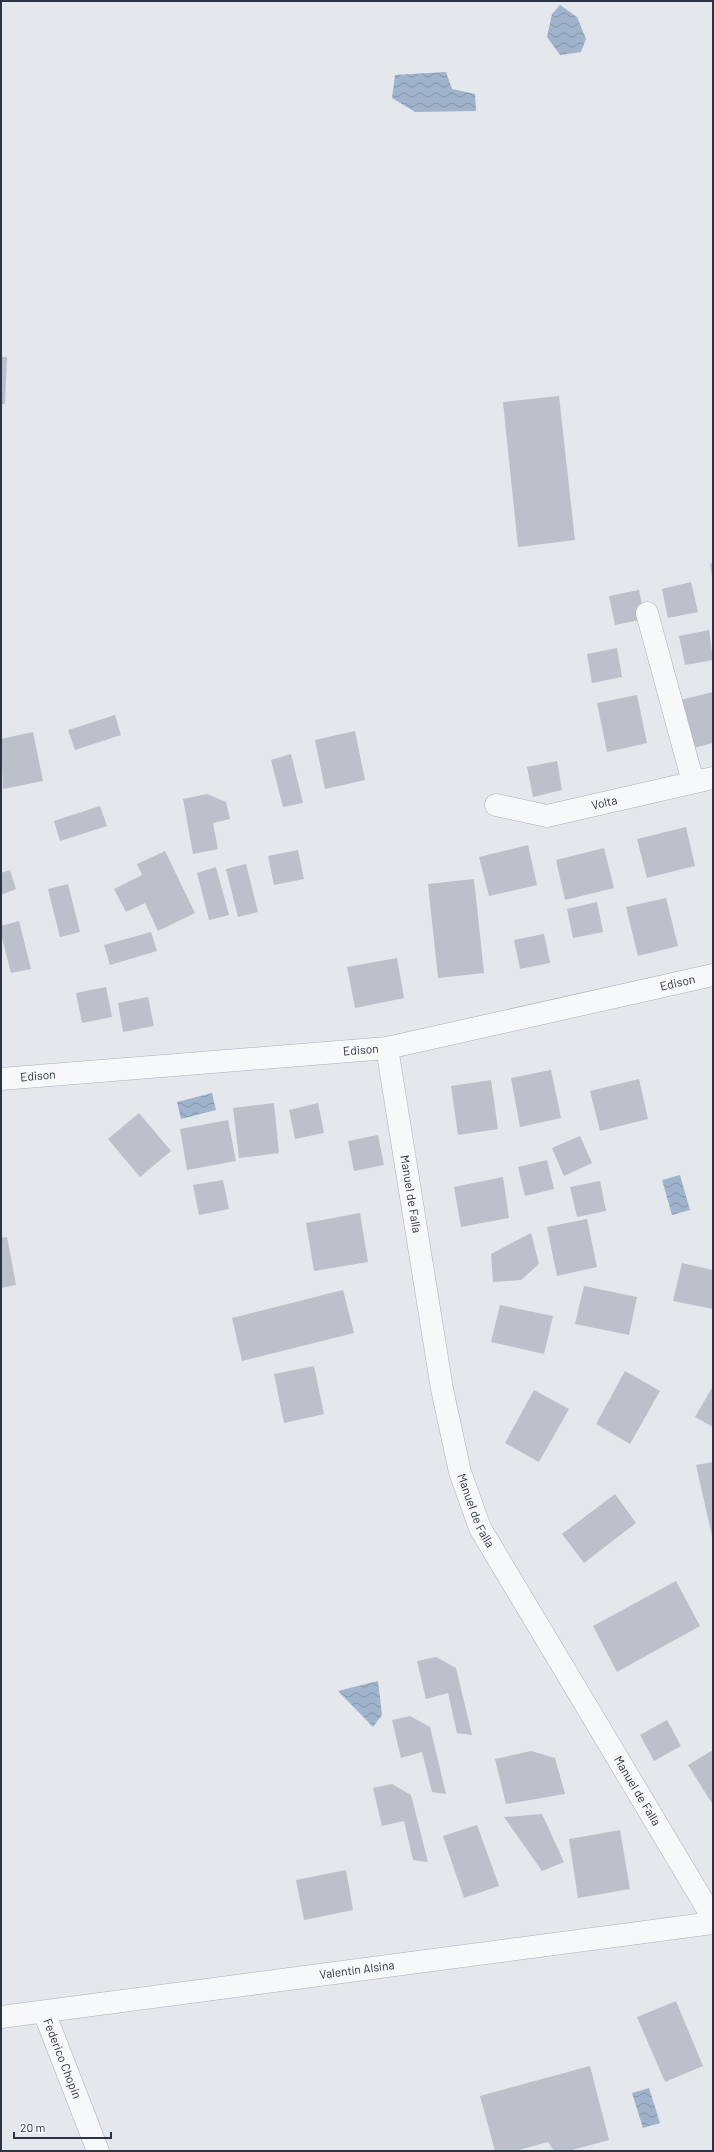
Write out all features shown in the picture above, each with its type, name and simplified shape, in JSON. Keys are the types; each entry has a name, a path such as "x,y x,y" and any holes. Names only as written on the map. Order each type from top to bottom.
{"street":[{"path":"648,614 703,780"},
{"name":"Volta","path":"496,805 546,816 703,780"},
{"name":"Edison","path":"1,1079 387,1048 713,975"},
{"name":"Manuel de Falla","path":"387,1048 442,1389 460,1472 480,1528 713,1918"},
{"name":"Valentín Alsina","path":"1,2016 44,2012 713,1923"},
{"name":"Federico Chopin","path":"44,2012 98,2151"}],"water":[{"path":"560,5 577,17 586,39 581,52 560,55 547,37 552,14"},
{"path":"446,72 452,89 475,94 476,111 415,112 392,98 395,75"},
{"path":"212,1093 216,1110 181,1119 177,1102"},
{"path":"680,1175 690,1210 672,1215 662,1180"},
{"path":"378,1681 382,1715 373,1727 338,1691"},
{"path":"649,2088 660,2123 643,2128 632,2093"}],"building":[{"path":"1,357 7,357 5,404 1,404"},
{"path":"559,396 575,540 518,547 503,402"},
{"path":"713,563 713,577 712,577 710,564"},
{"path":"691,582 698,612 668,618 662,589"},
{"path":"639,590 645,619 615,625 609,596"},
{"path":"709,630 713,660 685,665 679,636"},
{"path":"617,648 622,677 592,683 587,654"},
{"path":"713,692 713,743 686,750 676,701"},
{"path":"637,695 647,743 607,752 597,703"},
{"path":"115,715 121,735 75,750 68,730"},
{"path":"355,731 365,780 325,789 315,740"},
{"path":"33,732 43,781 3,789 1,739"},
{"path":"291,754 303,803 283,807 271,760"},
{"path":"557,761 562,790 533,797 527,767"},
{"path":"207,794 226,802 230,819 213,823 218,849 193,854 183,799"},
{"path":"100,806 107,826 60,841 54,821"},
{"path":"686,827 695,866 647,878 637,839"},
{"path":"528,845 537,885 489,896 479,857"},
{"path":"604,848 614,888 565,900 556,860"},
{"path":"298,850 304,879 274,885 268,856"},
{"path":"165,851 195,913 158,931 145,903 126,912 114,889 142,875 137,864"},
{"path":"246,864 258,912 238,917 226,869"},
{"path":"216,867 229,915 209,920 197,873"},
{"path":"10,870 16,889 1,895 1,873"},
{"path":"474,879 484,973 438,978 428,884"},
{"path":"68,884 80,932 60,937 48,889"},
{"path":"666,898 678,946 638,956 626,907"},
{"path":"597,902 603,932 573,938 567,909"},
{"path":"19,921 31,969 11,973 1,934 1,926"},
{"path":"151,932 157,951 110,965 104,945"},
{"path":"544,934 550,963 520,969 514,940"},
{"path":"397,958 404,998 355,1008 347,967"},
{"path":"106,987 112,1017 82,1023 76,993"},
{"path":"148,997 154,1026 123,1032 118,1003"},
{"path":"551,1070 561,1118 520,1127 511,1078"},
{"path":"639,1079 648,1119 600,1131 590,1091"},
{"path":"491,1080 498,1129 458,1135 451,1086"},
{"path":"274,1103 279,1153 239,1158 233,1108"},
{"path":"318,1103 324,1133 295,1139 289,1110"},
{"path":"139,1113 171,1151 140,1177 108,1139"},
{"path":"228,1120 236,1161 187,1170 180,1129"},
{"path":"378,1135 384,1165 354,1171 348,1141"},
{"path":"580,1136 592,1163 564,1176 552,1148"},
{"path":"547,1160 554,1189 525,1196 518,1167"},
{"path":"503,1177 509,1218 461,1227 454,1187"},
{"path":"223,1180 229,1209 199,1215 193,1185"},
{"path":"600,1181 606,1211 577,1217 570,1187"},
{"path":"360,1213 368,1262 314,1271 306,1223"},
{"path":"587,1219 597,1267 557,1276 547,1227"},
{"path":"531,1233 539,1264 521,1280 493,1282 491,1254"},
{"path":"7,1237 16,1285 1,1288 1,1238"},
{"path":"682,1263 713,1270 713,1309 673,1301"},
{"path":"584,1286 637,1297 629,1335 575,1324"},
{"path":"343,1290 354,1333 242,1361 232,1318"},
{"path":"500,1305 553,1316 544,1354 491,1342"},
{"path":"314,1366 324,1414 284,1423 274,1374"},
{"path":"625,1371 660,1391 630,1444 596,1424"},
{"path":"713,1386 713,1427 695,1417"},
{"path":"534,1390 569,1409 539,1462 505,1443"},
{"path":"713,1462 713,1536 712,1536 696,1465"},
{"path":"615,1494 636,1523 584,1563 562,1534"},
{"path":"676,1581 700,1626 617,1672 593,1626"},
{"path":"436,1657 456,1668 472,1735 457,1733 448,1693 426,1699 417,1661"},
{"path":"410,1716 430,1727 446,1794 432,1792 422,1752 401,1758 392,1720"},
{"path":"667,1720 681,1746 654,1761 640,1735"},
{"path":"713,1750 713,1805 688,1765"},
{"path":"531,1751 555,1758 565,1794 506,1804 495,1759"},
{"path":"392,1784 411,1795 428,1862 413,1860 404,1821 382,1826 373,1788"},
{"path":"542,1814 564,1862 542,1871 504,1817"},
{"path":"477,1825 499,1886 464,1898 443,1836"},
{"path":"620,1830 630,1889 578,1898 569,1839"},
{"path":"346,1870 353,1910 304,1920 296,1880"},
{"path":"676,2001 703,2066 665,2082 637,2017"},
{"path":"590,2066 609,2140 568,2151 554,2151 548,2142 515,2151 495,2151 480,2096"}]}
